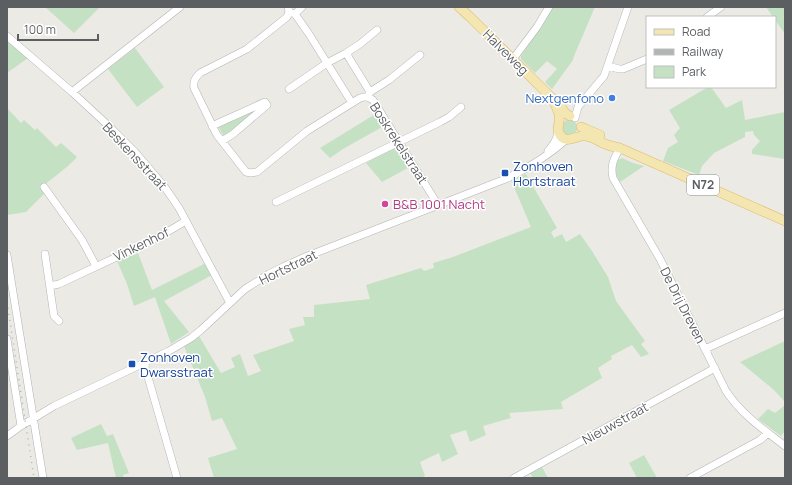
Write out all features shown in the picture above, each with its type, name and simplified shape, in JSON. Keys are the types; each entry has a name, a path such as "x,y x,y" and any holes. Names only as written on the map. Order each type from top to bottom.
{"main road":[{"name":"Halveweg","path":"460,7 552,98 558,102 566,113 578,120 581,127"},
{"name":"Halveweg","path":"552,98 558,112 560,122 558,132"},
{"path":"560,122 565,117 572,117"},
{"path":"577,137 581,131 581,127"},
{"name":"N72","path":"581,127 596,132 609,139 620,148"},
{"path":"558,132 567,140"},
{"name":"N72","path":"567,140 584,136 590,137 606,145 620,148 785,221"}],"street":[{"path":"72,92 180,7"},
{"path":"302,7 291,11 309,34 352,103"},
{"path":"513,59 550,7"},
{"path":"572,117 578,107 604,76 628,7"},
{"path":"708,16 721,7"},
{"name":"Boskrekelstraat","path":"291,11 287,18 247,49 195,77 193,82 194,88 217,135 246,172 257,172 307,131 360,98 369,95 438,205"},
{"path":"289,89 360,44 377,30"},
{"name":"Beskensstraat","path":"7,36 112,129 135,152 164,186 172,196 230,302"},
{"path":"346,53 369,95 420,55"},
{"path":"608,66 623,69 646,59"},
{"path":"212,126 265,102 267,105 233,134 222,141"},
{"path":"276,202 399,143 449,117 461,107"},
{"name":"Hortstraat","path":"540,159 553,146 558,137 558,132"},
{"name":"Hortstraat","path":"7,436 23,424 80,393 169,351 191,338 245,289 283,267 508,178 551,153 567,140"},
{"name":"De Drij Dreven","path":"620,148 612,162 611,172 613,178 660,260 726,391 734,403 745,414 785,446"},
{"path":"44,187 82,240 96,266"},
{"name":"Vinkenhof","path":"50,286 59,284 153,240 186,221"},
{"path":"45,254 54,316 59,321"},
{"path":"7,255 36,417 43,478"},
{"path":"705,349 785,313"},
{"path":"22,334 36,417"},
{"path":"7,339 23,424"},
{"path":"144,363 177,478"},
{"name":"Nieuwstraat","path":"514,478 715,368"},
{"path":"690,478 760,440 768,433"}],"green space":[{"path":"45,7 100,7 74,33"},
{"path":"553,7 595,7 573,60 552,89 545,82 557,69 547,61 535,73 521,59 521,56"},
{"path":"766,7 785,7 785,34 776,21 776,16 772,16"},
{"path":"7,40 28,58 7,73"},
{"path":"135,48 164,87 137,107 108,69"},
{"path":"706,88 712,88 726,108 742,100 745,120 785,112 785,159 752,154 752,150 760,141 754,135 753,131 745,132 745,137 714,153 702,166 699,175 663,161 668,148 678,142 674,135 680,128 669,110"},
{"path":"7,108 21,123 24,120 35,130 37,128 56,147 61,143 77,157 43,186 44,194 26,212 7,215"},
{"path":"260,108 225,137 221,132 218,125"},
{"path":"377,113 384,126 330,158 320,148"},
{"path":"567,120 574,121 577,130 575,133 567,136 562,131 564,122"},
{"path":"395,147 408,168 382,182 366,163"},
{"path":"622,158 644,166 620,182 615,168 618,160"},
{"path":"526,174 557,228 551,232 554,238 562,234 566,242 580,234 608,277 616,301 645,341 641,344 649,354 641,357 632,345 611,356 612,359 598,368 602,378 561,402 563,409 509,413 511,418 483,426 486,435 470,442 466,430 450,435 458,454 442,462 439,453 420,462 425,476 421,478 214,478 208,458 237,449 222,418 212,421 205,397 184,346 199,336 221,373 235,367 231,358 240,354 248,376 261,371 253,355 294,341 289,329 305,325 303,317 314,317 314,305 370,299 366,285 421,268 424,271 434,268 433,263 453,257 531,227 511,180"},
{"path":"138,253 152,290 206,263 212,275 164,301 189,332 171,344 155,297 134,306 127,284 117,261"},
{"path":"785,341 785,402 774,390 740,362"},
{"path":"785,405 785,431 781,436 758,419 768,409 775,413"},
{"path":"101,424 107,436 113,434 129,473 123,475 123,478 116,478 108,443 77,450 71,438"},
{"path":"644,455 657,478 637,478 629,463"},
{"path":"542,467 548,478 533,478 530,473"}],"railway":[{"path":"7,302 34,478"}],"place":[{"name":"Nextgenfono","path":"612,98"},
{"name":"Zonhoven Hortstraat","path":"505,173"},
{"name":"B&B 1001 Nacht","path":"385,204"},
{"name":"Zonhoven Dwarsstraat","path":"132,364"}]}
